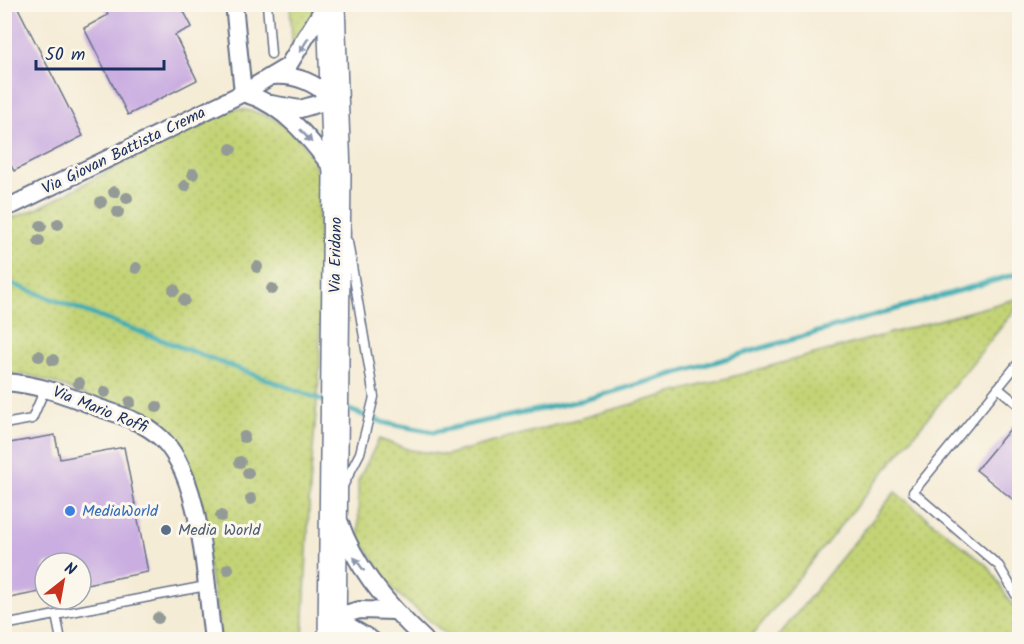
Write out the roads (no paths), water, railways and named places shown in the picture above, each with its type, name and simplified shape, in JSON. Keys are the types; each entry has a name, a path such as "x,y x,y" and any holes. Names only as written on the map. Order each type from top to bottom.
{"main road":[{"name":"Via Eridano","path":"331,4 336,174 332,628"}],"street":[{"path":"234,4 243,93 271,105 300,110 334,99"},
{"name":"Via Giovan Battista Crema","path":"4,206 13,205 243,93 288,66 300,51 326,4"},
{"path":"271,76 290,74 306,79 334,99"},
{"path":"271,105 292,121 336,174"},
{"name":"Via Mario Roffi","path":"4,382 45,388 136,422 155,433 170,446 180,461 191,491 213,639"},
{"name":"Via Eridano","path":"334,505 350,552 394,611 425,639"},
{"path":"332,628 360,610 394,611"},
{"path":"332,628 372,639"}],"lane":[{"path":"267,4 271,54"},
{"path":"334,505 360,453 374,397 336,174"},
{"path":"1020,361 913,492 999,567 1020,602"},
{"path":"4,424 32,419 45,388"},
{"path":"998,388 1020,406"},
{"path":"4,625 206,586"},
{"path":"56,615 61,639"}],"waterway":[{"path":"341,407 385,423 434,432 584,400 1020,273"},
{"path":"4,281 327,402"}],"place":[{"name":"MediaWorld","path":"70,511"},
{"name":"Media World","path":"166,530"}]}
